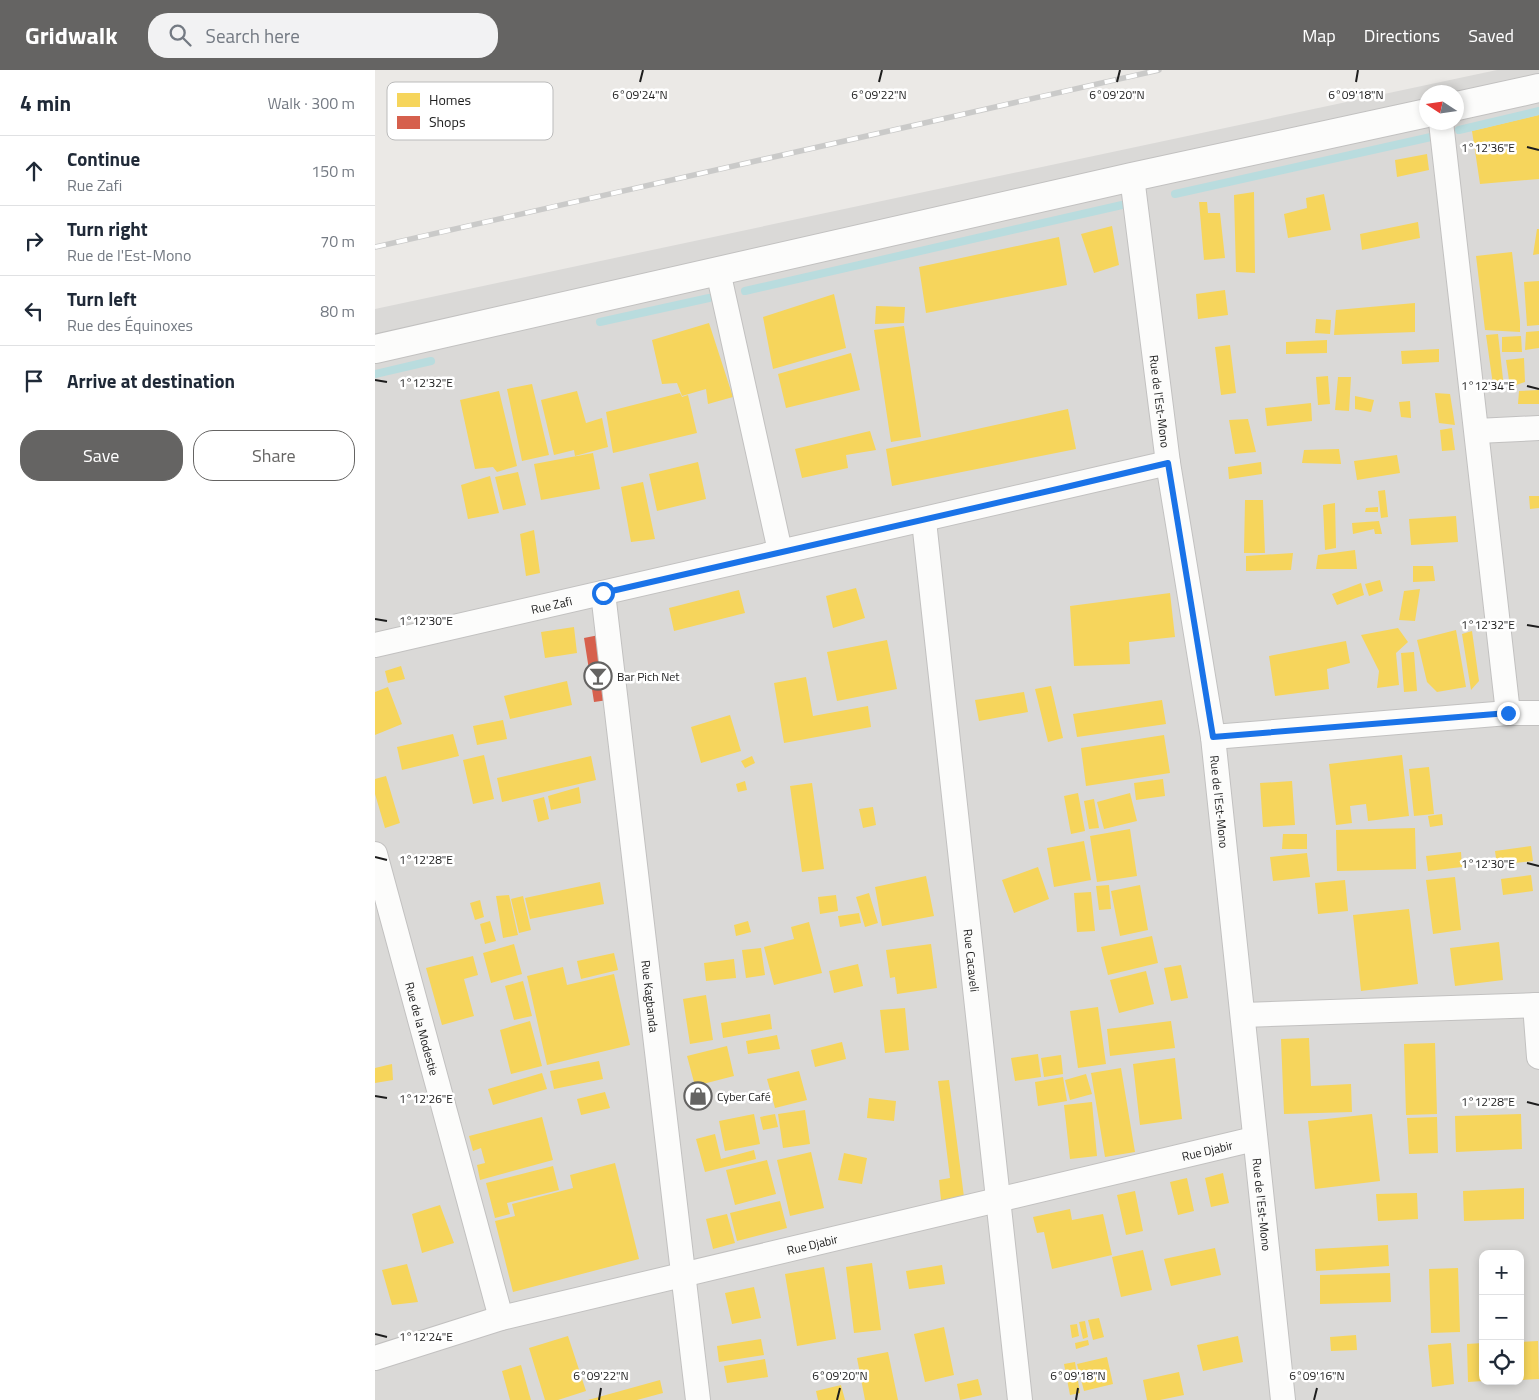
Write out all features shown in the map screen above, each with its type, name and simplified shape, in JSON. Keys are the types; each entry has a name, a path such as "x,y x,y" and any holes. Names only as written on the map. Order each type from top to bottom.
{"street":[{"path":"1464,104 1539,88"},
{"path":"375,349 1132,176 1419,115"},
{"path":"1442,130 1508,713"},
{"name":"Rue de l'Est-Mono","path":"1132,176 1168,463 1213,737 1283,1400"},
{"path":"718,271 780,551"},
{"path":"1477,431 1539,428"},
{"name":"Rue Zafi","path":"375,645 780,551 924,521 1168,463"},
{"name":"Rue Cacaveli","path":"924,521 1020,1400"},
{"name":"Rue Kagbanda","path":"603,593 698,1400"},
{"path":"1213,737 1508,713 1539,713"},
{"name":"Rue de la Modestie","path":"375,854 501,1318"},
{"path":"1243,1014 1537,1005 1539,1057"},
{"name":"Rue Djabir","path":"375,1358 501,1318 682,1276 999,1198 1254,1139"}],"shaded area":[{"path":"1497,70 1539,70 1539,1400 375,1400 375,309 1419,87 1419,130 1464,130 1464,85 1427,85"}],"building: Homes":[{"path":"1539,115 1539,179 1480,184 1472,131"},
{"path":"1427,154 1429,170 1397,177 1395,160"},
{"path":"1254,192 1255,273 1236,272 1234,195"},
{"path":"1324,194 1331,230 1288,238 1284,214 1307,208 1306,198"},
{"path":"1199,202 1207,202 1208,213 1220,213 1225,258 1204,260"},
{"path":"1418,222 1420,238 1362,250 1360,234"},
{"path":"1112,226 1119,265 1094,273 1081,234"},
{"path":"1537,229 1539,229 1539,254 1533,255"},
{"path":"1059,237 1067,285 926,313 919,267"},
{"path":"1512,252 1520,332 1485,330 1476,256"},
{"path":"1539,281 1539,325 1527,326 1524,282"},
{"path":"1225,290 1228,315 1198,319 1196,294"},
{"path":"834,294 846,348 773,369 763,317"},
{"path":"1415,303 1415,332 1334,335 1336,310"},
{"path":"876,306 905,307 904,323 875,324"},
{"path":"1316,319 1331,320 1330,334 1315,333"},
{"path":"709,323 733,397 708,404 706,389 682,396 677,383 662,384 652,340"},
{"path":"904,326 921,437 891,442 874,330"},
{"path":"1539,331 1539,348 1525,350 1526,332"},
{"path":"1498,334 1504,388 1494,392 1486,335"},
{"path":"1521,336 1522,352 1502,352 1502,337"},
{"path":"1327,340 1327,353 1286,354 1286,342"},
{"path":"1230,345 1236,393 1221,395 1215,347"},
{"path":"1439,349 1439,362 1402,364 1401,351"},
{"path":"851,353 860,390 786,408 778,374"},
{"path":"1524,358 1525,382 1510,387 1506,360"},
{"path":"1328,376 1330,404 1318,405 1316,377"},
{"path":"1338,377 1351,377 1349,411 1335,410"},
{"path":"532,384 549,455 522,461 507,389"},
{"path":"1539,390 1539,404 1518,404 1519,391"},
{"path":"499,391 517,466 497,472 493,467 475,469 460,400"},
{"path":"577,391 586,423 602,418 608,447 575,456 574,450 554,455 541,400"},
{"path":"680,393 682,397 688,395 697,433 613,453 606,412"},
{"path":"1435,393 1450,394 1455,425 1439,423"},
{"path":"1355,396 1374,400 1371,412 1355,409"},
{"path":"1410,401 1411,418 1401,417 1399,402"},
{"path":"1311,403 1312,421 1267,426 1265,408"},
{"path":"1068,409 1076,449 892,486 886,449"},
{"path":"1248,419 1256,452 1235,454 1229,420"},
{"path":"1452,428 1455,450 1442,451 1440,430"},
{"path":"870,431 876,450 846,455 848,468 802,478 795,449"},
{"path":"1339,449 1341,464 1302,463 1304,450"},
{"path":"593,453 600,489 541,500 534,464"},
{"path":"1397,455 1400,473 1357,480 1354,461"},
{"path":"698,462 706,499 657,511 649,474"},
{"path":"1261,462 1262,474 1229,479 1228,467"},
{"path":"518,472 526,505 503,510 495,477"},
{"path":"490,476 499,513 468,519 461,485"},
{"path":"643,482 655,539 631,542 621,487"},
{"path":"1385,490 1388,517 1381,518 1378,491"},
{"path":"1529,496 1539,496 1539,508 1530,509"},
{"path":"1245,500 1263,500 1265,553 1244,553"},
{"path":"1335,503 1336,548 1325,550 1323,505"},
{"path":"1378,507 1378,512 1365,512 1366,508"},
{"path":"1456,516 1458,542 1411,545 1409,519"},
{"path":"1379,521 1382,534 1375,534 1374,529 1353,534 1352,523"},
{"path":"534,530 540,573 526,576 520,534"},
{"path":"1355,550 1357,569 1316,569 1318,555"},
{"path":"1293,553 1291,570 1246,571 1246,556"},
{"path":"1413,566 1433,566 1435,581 1413,582"},
{"path":"1380,580 1383,591 1369,596 1365,584"},
{"path":"1361,583 1364,595 1337,605 1332,594"},
{"path":"856,588 865,618 833,628 826,596"},
{"path":"1420,589 1415,621 1399,620 1404,591"},
{"path":"739,590 745,613 674,631 669,608"},
{"path":"1170,593 1175,637 1129,642 1130,664 1074,666 1070,606"},
{"path":"574,627 577,653 545,658 541,632"},
{"path":"1398,628 1408,642 1396,653 1399,685 1377,688 1379,671 1361,635"},
{"path":"1456,630 1466,687 1437,692 1427,682 1417,640"},
{"path":"1472,631 1479,681 1471,690 1462,634"},
{"path":"887,640 897,689 837,701 827,652"},
{"path":"1346,641 1350,663 1327,669 1329,689 1275,696 1269,656"},
{"path":"1414,652 1417,691 1404,692 1401,653"},
{"path":"401,666 405,679 388,683 385,671"},
{"path":"806,677 813,716 868,706 871,727 784,743 774,683"},
{"path":"567,681 572,705 510,719 504,696"},
{"path":"1051,686 1063,738 1048,742 1035,689"},
{"path":"388,687 402,724 375,735 375,692"},
{"path":"1024,692 1028,712 979,721 975,700"},
{"path":"1162,700 1166,724 1077,737 1073,714"},
{"path":"730,715 741,751 701,763 691,727"},
{"path":"503,720 507,739 477,745 473,726"},
{"path":"453,734 459,756 402,770 397,747"},
{"path":"1164,735 1170,773 1086,786 1081,748"},
{"path":"484,755 494,799 473,804 463,760"},
{"path":"1402,755 1409,816 1368,821 1366,804 1350,806 1352,823 1336,825 1329,764"},
{"path":"591,756 596,780 502,802 497,778"},
{"path":"752,756 755,763 745,768 741,761"},
{"path":"1429,767 1434,814 1414,816 1409,769"},
{"path":"386,776 400,823 385,828 375,794 375,779"},
{"path":"1163,779 1165,796 1136,800 1134,783"},
{"path":"745,781 747,790 738,792 736,784"},
{"path":"1292,781 1295,825 1263,827 1260,783"},
{"path":"812,783 824,869 802,872 790,786"},
{"path":"579,787 581,803 551,810 548,796"},
{"path":"1078,793 1085,831 1071,834 1064,796"},
{"path":"1130,793 1137,821 1104,829 1097,802"},
{"path":"544,797 549,819 538,822 533,800"},
{"path":"1094,799 1099,828 1089,829 1084,801"},
{"path":"873,807 876,825 863,828 859,809"},
{"path":"1442,814 1443,825 1430,827 1428,816"},
{"path":"1415,828 1416,869 1337,871 1336,830"},
{"path":"1130,829 1137,876 1097,882 1090,836"},
{"path":"1283,834 1307,834 1307,849 1282,849"},
{"path":"1084,841 1091,880 1054,887 1047,848"},
{"path":"1531,846 1533,861 1497,865 1495,851"},
{"path":"1461,852 1462,867 1428,871 1426,856"},
{"path":"1307,853 1310,877 1273,881 1270,857"},
{"path":"1038,867 1049,899 1014,913 1002,880"},
{"path":"1531,875 1533,891 1503,895 1501,879"},
{"path":"926,876 934,916 882,926 875,887"},
{"path":"1455,877 1461,930 1433,934 1426,880"},
{"path":"1345,880 1348,911 1318,914 1315,883"},
{"path":"600,882 604,904 530,919 525,898"},
{"path":"1109,885 1111,909 1099,910 1096,886"},
{"path":"1140,885 1148,930 1120,936 1111,891"},
{"path":"1091,892 1095,931 1077,932 1074,893"},
{"path":"869,893 878,923 865,927 856,897"},
{"path":"509,895 518,935 503,938 496,896"},
{"path":"836,895 838,911 820,914 818,897"},
{"path":"523,896 531,930 519,933 511,899"},
{"path":"480,900 484,917 475,920 470,903"},
{"path":"1409,909 1418,984 1361,991 1353,915"},
{"path":"859,913 861,923 840,927 838,916"},
{"path":"490,921 496,941 485,944 480,924"},
{"path":"748,921 751,932 736,936 734,925"},
{"path":"809,922 822,973 774,985 764,947 794,939 791,927"},
{"path":"1152,936 1158,963 1108,975 1101,947"},
{"path":"1499,942 1503,980 1455,986 1450,948"},
{"path":"514,944 522,974 491,983 483,953"},
{"path":"931,944 937,988 897,994 895,977 890,978 886,950"},
{"path":"761,948 765,975 746,978 742,950"},
{"path":"614,953 618,970 581,979 577,961"},
{"path":"473,956 478,975 464,979 474,1016 442,1025 426,968"},
{"path":"734,959 736,978 706,981 704,963"},
{"path":"858,964 863,986 834,993 829,971"},
{"path":"1181,965 1188,998 1171,1001 1164,968"},
{"path":"563,967 567,985 614,974 630,1045 547,1065 527,976"},
{"path":"1146,971 1154,1004 1119,1013 1110,980"},
{"path":"523,981 532,1016 514,1020 505,986"},
{"path":"706,995 713,1040 690,1044 683,999"},
{"path":"1098,1007 1106,1064 1078,1068 1070,1011"},
{"path":"905,1008 909,1050 885,1053 880,1010"},
{"path":"770,1014 772,1029 723,1038 721,1023"},
{"path":"530,1021 542,1066 511,1074 500,1030"},
{"path":"1171,1021 1175,1048 1110,1056 1107,1029"},
{"path":"777,1035 780,1049 748,1054 746,1041"},
{"path":"1309,1038 1311,1086 1351,1084 1352,1112 1284,1114 1281,1039"},
{"path":"842,1042 846,1059 815,1067 811,1050"},
{"path":"1435,1043 1437,1114 1406,1115 1404,1044"},
{"path":"727,1046 734,1076 695,1086 687,1056"},
{"path":"1038,1054 1041,1077 1015,1081 1011,1058"},
{"path":"1061,1055 1063,1074 1044,1077 1041,1058"},
{"path":"1175,1058 1182,1119 1140,1125 1133,1064"},
{"path":"599,1061 603,1079 554,1089 550,1071"},
{"path":"392,1064 393,1080 375,1083 375,1068"},
{"path":"1121,1068 1135,1152 1105,1157 1091,1073"},
{"path":"799,1071 807,1100 775,1108 767,1079"},
{"path":"542,1073 547,1089 493,1105 488,1089"},
{"path":"1086,1074 1092,1094 1070,1100 1065,1080"},
{"path":"1063,1077 1067,1101 1038,1106 1035,1082"},
{"path":"949,1080 964,1197 941,1200 939,1180 950,1178 938,1081"},
{"path":"605,1092 610,1108 581,1115 577,1099"},
{"path":"869,1098 896,1101 894,1121 867,1118"},
{"path":"1092,1102 1097,1156 1070,1159 1064,1105"},
{"path":"805,1110 810,1144 783,1148 778,1114"},
{"path":"754,1114 760,1144 725,1151 719,1121"},
{"path":"775,1114 778,1127 763,1130 760,1117"},
{"path":"1372,1114 1380,1181 1315,1189 1308,1121"},
{"path":"1521,1114 1522,1149 1456,1152 1455,1116"},
{"path":"542,1117 553,1160 480,1180 477,1165 485,1163 481,1148 473,1151 469,1136"},
{"path":"1437,1117 1438,1153 1409,1154 1407,1118"},
{"path":"715,1134 721,1159 754,1150 756,1159 705,1172 696,1139"},
{"path":"811,1152 824,1208 790,1216 777,1160"},
{"path":"844,1153 867,1158 862,1184 838,1180"},
{"path":"767,1160 776,1194 735,1205 726,1170"},
{"path":"615,1163 639,1259 513,1292 495,1221 515,1216 512,1204 573,1188 570,1175"},
{"path":"553,1166 559,1190 507,1203 510,1214 495,1218 486,1183"},
{"path":"1223,1173 1229,1203 1211,1207 1205,1178"},
{"path":"1187,1178 1194,1211 1178,1215 1170,1182"},
{"path":"1524,1188 1524,1219 1464,1221 1463,1191"},
{"path":"1135,1191 1143,1231 1126,1235 1117,1195"},
{"path":"1417,1193 1418,1219 1378,1221 1376,1194"},
{"path":"780,1201 787,1228 737,1241 730,1213"},
{"path":"440,1205 454,1243 422,1253 412,1214"},
{"path":"1070,1209 1072,1220 1103,1214 1112,1255 1052,1269 1044,1232 1037,1233 1033,1217"},
{"path":"727,1214 735,1243 713,1249 706,1219"},
{"path":"1388,1245 1389,1266 1316,1271 1315,1249"},
{"path":"1215,1248 1221,1275 1171,1286 1164,1259"},
{"path":"1143,1250 1152,1290 1121,1297 1112,1257"},
{"path":"872,1263 881,1330 854,1333 846,1267"},
{"path":"407,1264 418,1302 392,1305 382,1270"},
{"path":"942,1265 945,1284 909,1289 906,1271"},
{"path":"824,1267 836,1339 797,1346 785,1274"},
{"path":"1458,1268 1460,1332 1431,1333 1429,1269"},
{"path":"1390,1273 1391,1302 1320,1304 1320,1275"},
{"path":"754,1287 761,1318 732,1324 725,1293"},
{"path":"1099,1318 1104,1337 1093,1340 1088,1320"},
{"path":"1085,1321 1088,1337 1083,1339 1079,1322"},
{"path":"1077,1324 1079,1336 1072,1338 1070,1325"},
{"path":"944,1327 954,1375 925,1382 914,1334"},
{"path":"1356,1335 1357,1350 1331,1351 1330,1337"},
{"path":"568,1336 586,1391 558,1400 545,1400 529,1348"},
{"path":"1238,1336 1243,1362 1203,1371 1197,1345"},
{"path":"761,1339 764,1355 719,1362 717,1346"},
{"path":"1088,1340 1089,1345 1076,1349 1075,1343"},
{"path":"1538,1341 1539,1379 1524,1380 1524,1342"},
{"path":"1451,1343 1454,1384 1432,1387 1428,1345"},
{"path":"1479,1343 1479,1381 1468,1382 1467,1344"},
{"path":"888,1352 898,1400 865,1400 857,1358"},
{"path":"1107,1357 1113,1384 1084,1391 1077,1364"},
{"path":"765,1359 768,1377 727,1383 724,1366"},
{"path":"1075,1362 1080,1393 1070,1395 1064,1364"},
{"path":"521,1365 531,1400 510,1400 502,1371"},
{"path":"1179,1372 1184,1395 1160,1400 1147,1400 1143,1380"},
{"path":"978,1379 982,1395 960,1400 957,1384"},
{"path":"660,1380 663,1393 637,1400 588,1400"},
{"path":"841,1385 845,1400 818,1400 816,1391"}],"building: Shops":[{"path":"599,635 608,700 594,702 584,638"}],"waterway":[{"path":"1464,129 1539,111"},
{"path":"1175,194 1440,135"},
{"path":"745,291 1122,205"},
{"path":"600,322 709,298"},
{"path":"375,374 431,361"}],"railway":[{"path":"375,247 1159,70"}],"place":[{"name":"Bar Pich Net","path":"598,676"},
{"name":"Cyber Café","path":"698,1096"}],"route":[{"path":"603,593 780,551 924,521 1168,463 1213,737 1508,713"}]}
